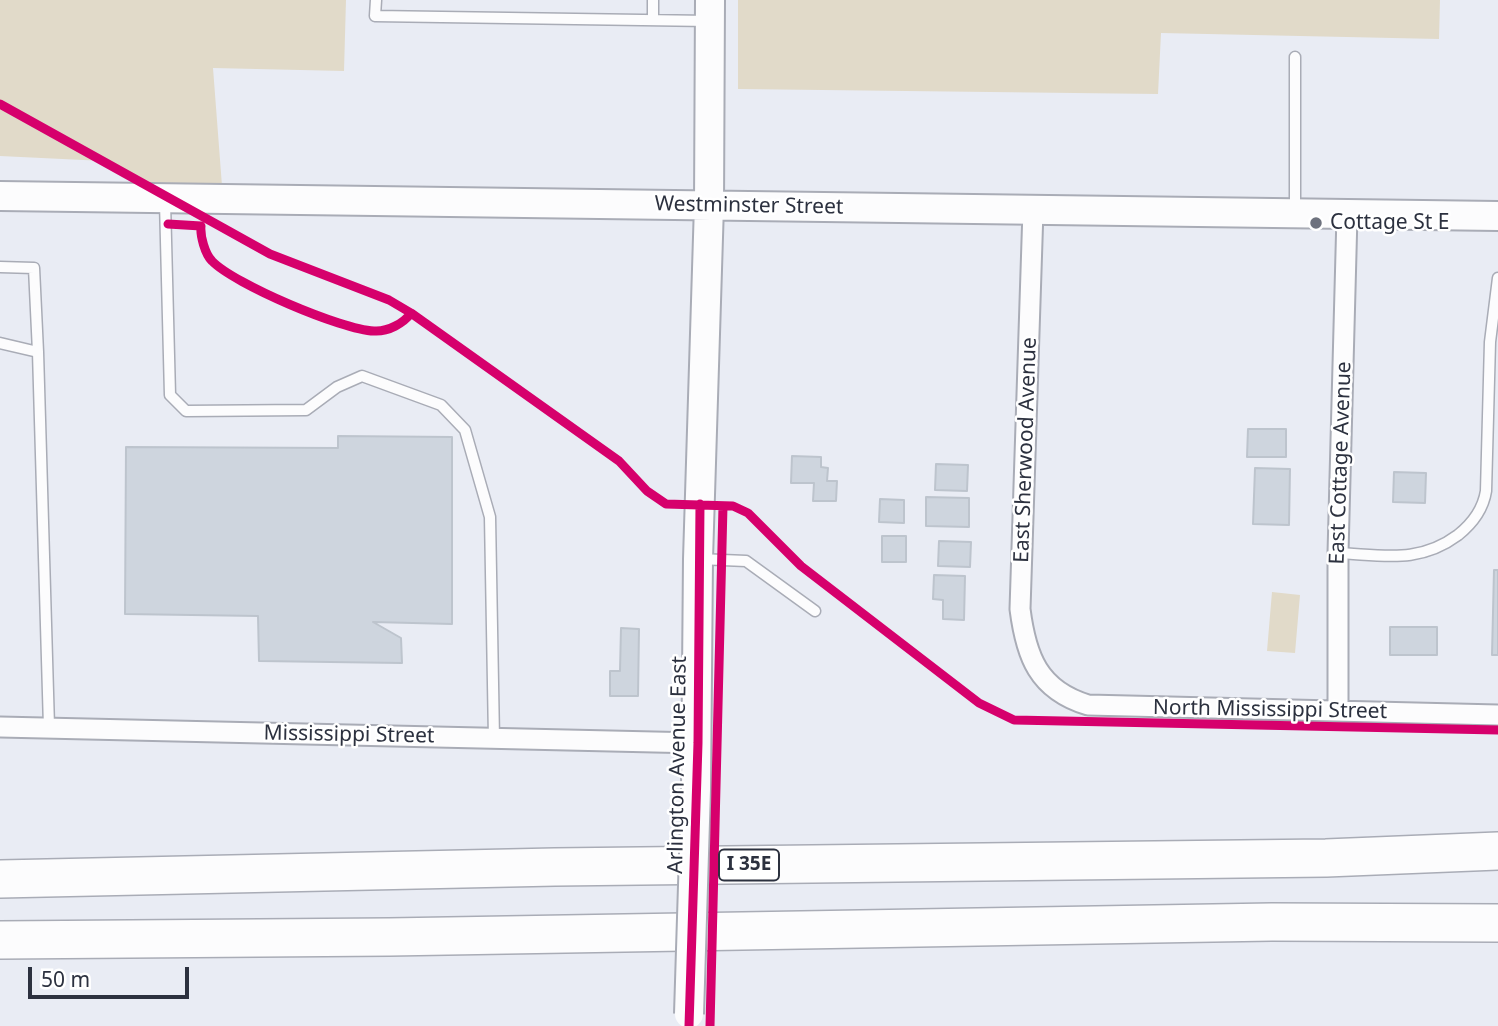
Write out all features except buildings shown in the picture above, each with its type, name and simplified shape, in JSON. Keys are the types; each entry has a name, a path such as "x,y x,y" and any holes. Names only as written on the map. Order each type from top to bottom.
{"highway":[{"name":"I 35E","path":"0,879 555,867 1313,858 1498,852"},
{"path":"10,941 1272,922 1498,923"}],"street":[{"name":"Arlington Avenue East","path":"689,1020 698,743 698,559 709,205 710,10"},
{"name":"Westminster Street","path":"0,196 1498,216"},
{"name":"East Sherwood Avenue","path":"1033,210 1020,608 1027,653 1049,683"},
{"name":"East Cottage Avenue","path":"1338,711 1338,553 1347,215"},
{"name":"North Mississippi Street","path":"1049,683 1068,697 1088,705 1498,715"},
{"name":"Mississippi Street","path":"0,727 698,743"}],"lane":[{"path":"376,0 374,16 653,19 710,10"},
{"path":"653,0 653,19"},
{"path":"1294,213 1296,57"},
{"path":"164,198 168,224 170,395 186,411 306,410 337,387 362,376 441,405 465,430 490,517 494,739"},
{"path":"0,267 34,268 48,727"},
{"path":"1338,553 1404,556 1429,553 1464,530 1479,513 1486,491 1489,366 1498,278"},
{"path":"0,343 38,352"},
{"path":"698,559 746,561 815,611"}],"shaded area":[{"path":"0,0 346,0 344,71 213,68 223,199 183,198 104,161 0,156"},
{"path":"738,0 1440,0 1439,39 1161,33 1158,94 738,89"},
{"path":"1272,592 1300,595 1295,653 1267,651"}],"cycle path":[{"path":"0,104 270,254 389,300 411,313 619,461 647,491 666,504 733,506 748,513 801,566 979,703 1014,720 1498,730"},
{"path":"168,224 201,226 207,254 224,271 264,293 338,323 379,331 395,326 411,313"},
{"path":"689,1026 698,743 700,504"},
{"path":"710,1026 723,506"}],"place":[{"name":"Cottage St E","path":"1316,223"}]}
